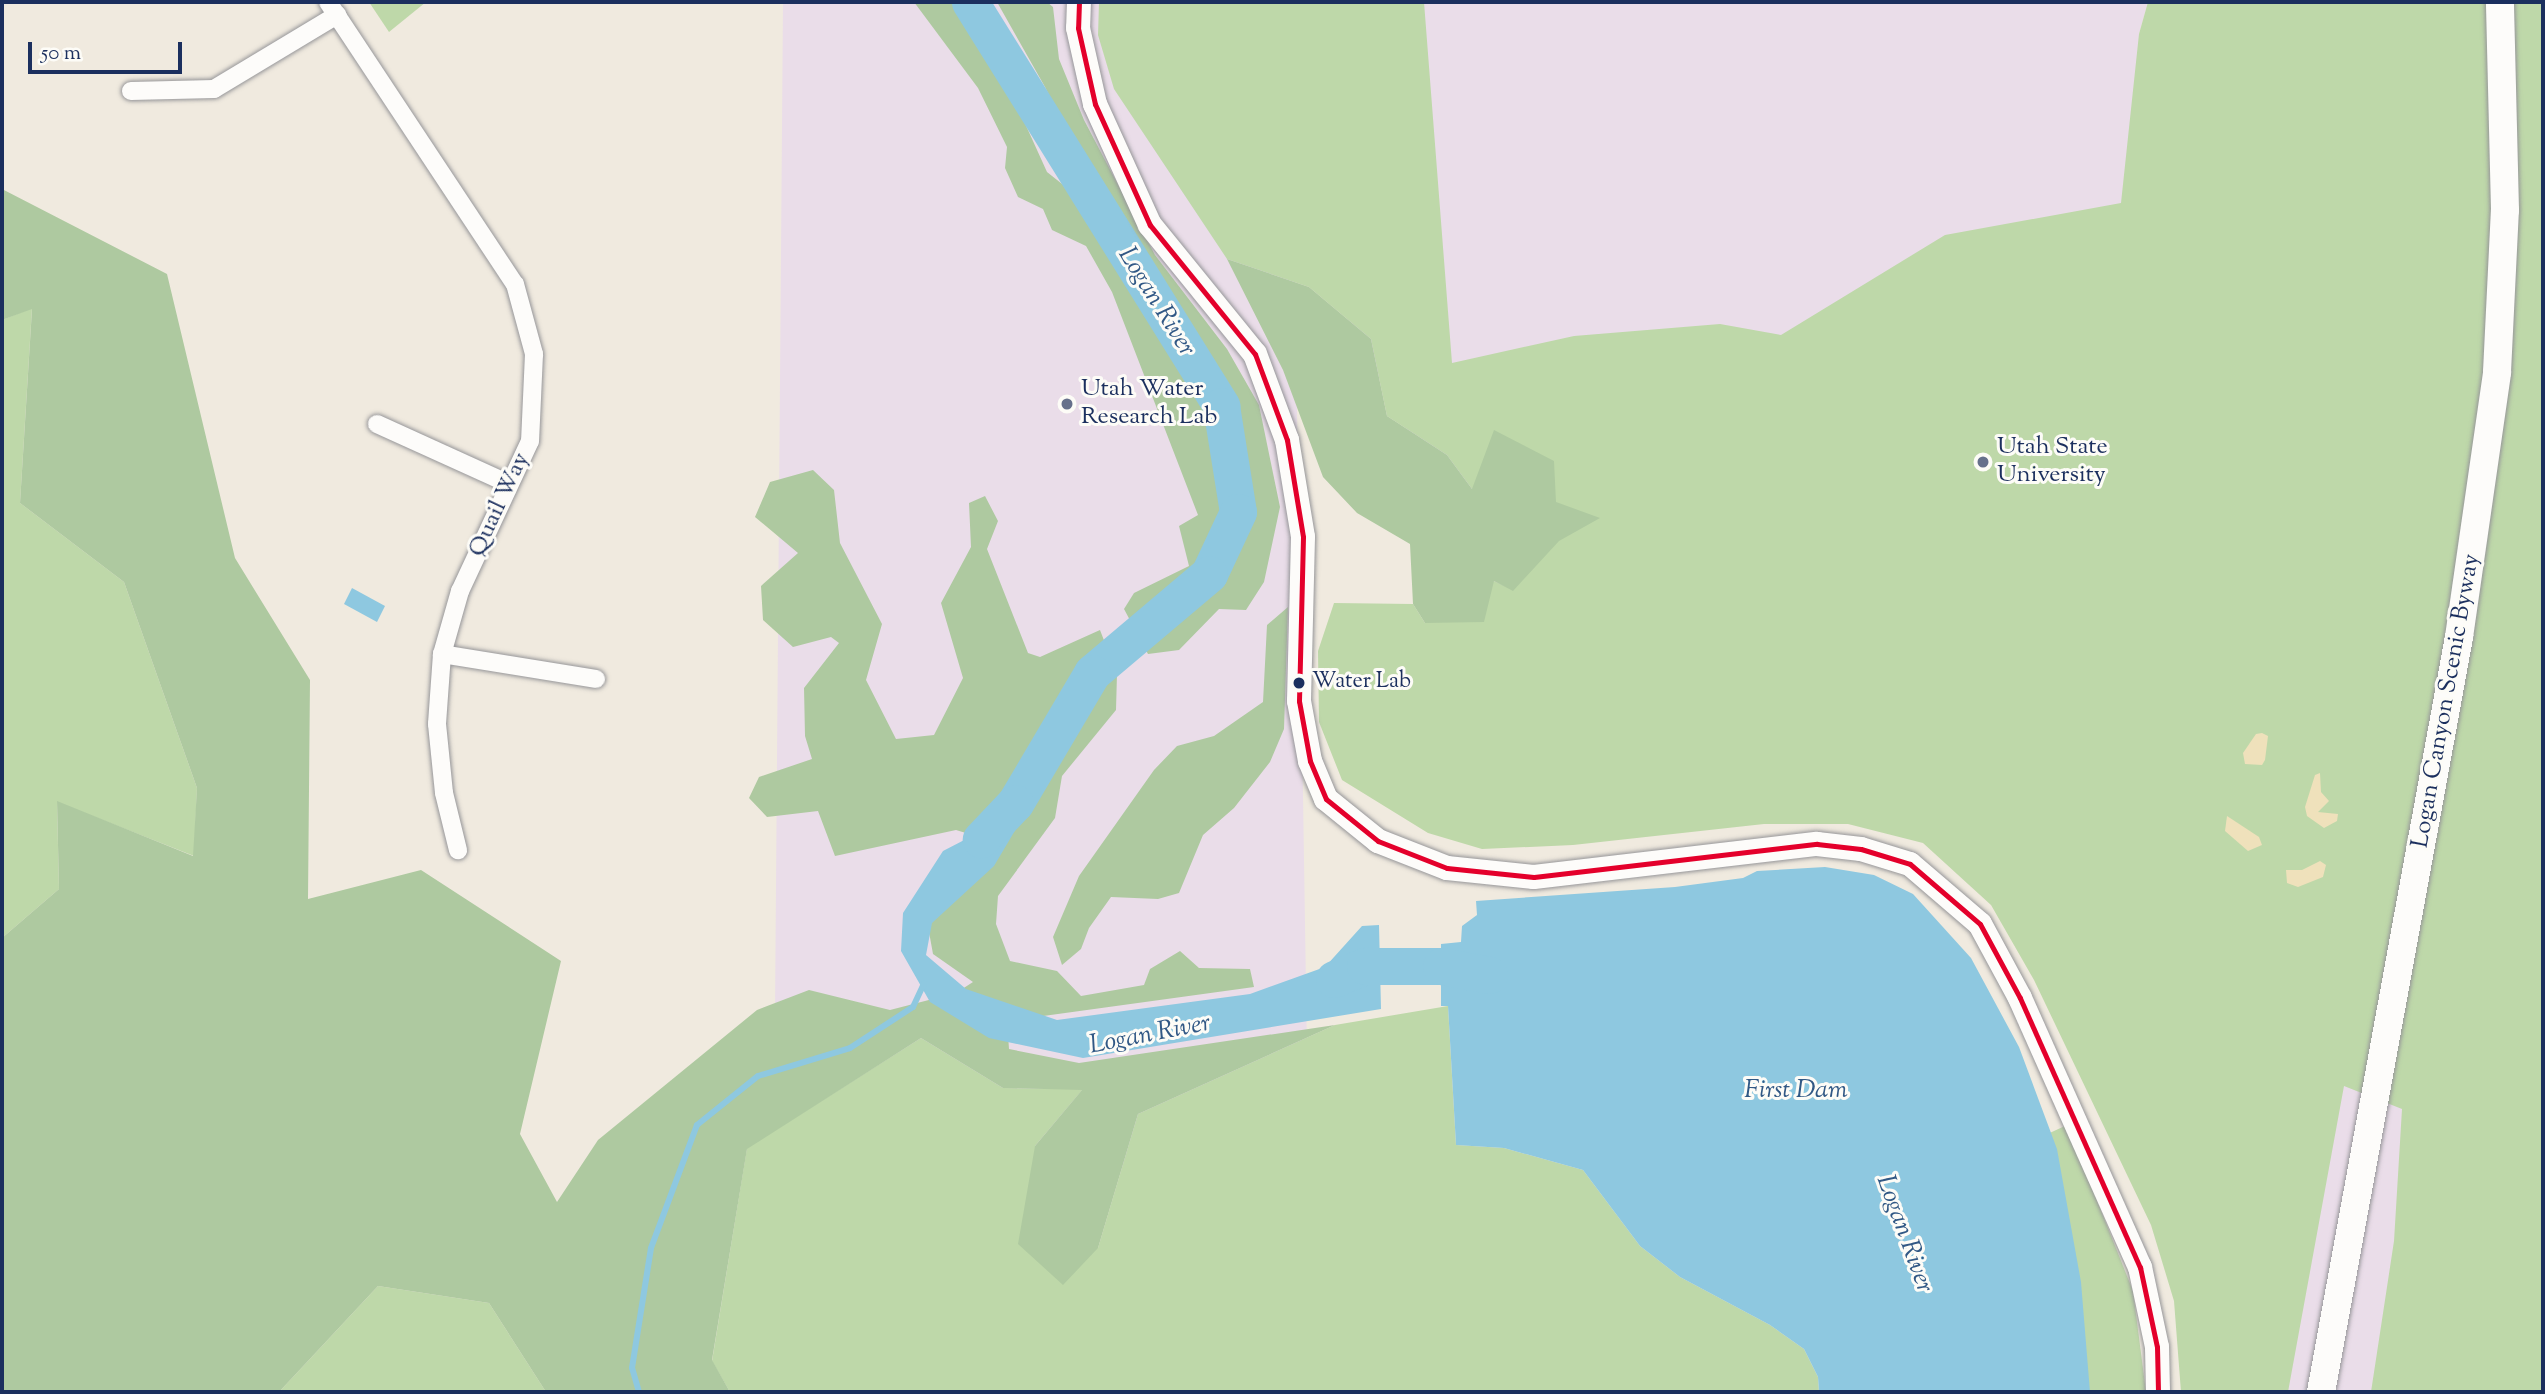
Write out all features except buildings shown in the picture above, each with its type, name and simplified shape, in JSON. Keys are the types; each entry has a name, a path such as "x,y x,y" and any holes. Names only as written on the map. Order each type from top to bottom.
{"main road":[{"name":"Logan Canyon Scenic Byway","path":"2321,1392 2459,637 2497,372 2505,210 2500,2"}],"street":[{"path":"1079,2 1077,28 1095,104 1150,225 1255,354 1287,440 1303,548 1299,701 1310,761 1326,799 1378,841 1460,869 1534,877 1817,844 1861,849 1910,864 1980,924 2020,998 2140,1267 2157,1348 2158,1392"},
{"path":"131,91 214,89 332,9"},
{"name":"Quail Way","path":"332,9 515,284 534,354 530,441 460,591 442,654 437,724 444,793 458,850"},
{"path":"377,424 509,484"},
{"path":"442,654 596,679"}],"shaded area":[{"name":"Utah State University","path":"783,2 2148,2 2139,34 2543,1392 2185,1392 2133,708 1554,708 1294,218 1307,1052 772,1392"}],"green space":[{"path":"369,2 426,2 389,32"},
{"path":"914,2 963,2 995,57 1047,172 1086,203 1138,296 1166,327 1175,316 1095,191 1045,87 997,2 1047,2 1053,7 1059,59 1084,120 1155,255 1227,349 1259,405 1280,507 1264,582 1246,610 1219,609 1179,650 1148,654 1124,609 1134,593 1189,566 1179,526 1198,515 1112,292 1086,246 1052,230 1043,209 1018,197 1005,168 1007,147 978,88"},
{"path":"1099,2 1424,2 1452,363 1574,336 1720,324 1781,335 1945,235 2121,203 2139,34 2148,2 2543,2 2543,1392 2371,1392 2394,1241 2402,1109 2344,1086 2288,1392 2181,1392 2174,1301 2151,1225 2034,980 1991,905 1923,843 1848,824 1764,824 1573,845 1482,849 1428,833 1342,780 1319,722 1318,651 1334,603 1413,604 1425,623 1494,581 1513,590 1472,489 1447,455 1387,416 1371,339 1309,287 1227,259 1114,89 1098,35"},
{"path":"2,189 167,274 235,558 310,680 308,899 421,870 561,961 520,1134 557,1202 598,1140 757,1010 809,990 890,1010 956,993 973,982 933,954 927,921 992,841 956,830 835,856 818,811 767,817 749,798 759,777 812,759 805,736 804,688 839,643 831,637 793,647 763,620 761,586 798,553 755,517 770,482 813,470 834,490 840,543 882,624 866,680 896,739 934,735 963,678 941,603 971,547 969,503 985,496 998,521 987,549 1028,653 1040,657 1100,630 1117,674 1116,710 1062,776 1055,818 998,896 996,924 1010,961 1057,971 1081,996 1144,985 1150,969 1180,951 1199,968 1250,969 1254,987 1007,1021 1009,1049 1079,1063 1335,1025 1138,1114 1098,1248 1063,1285 1018,1244 1035,1146 1082,1090 1003,1088 921,1038 747,1149 712,1360 730,1392 546,1392 489,1303 378,1286 279,1392 2,1392 2,938 59,889 57,801 193,856 197,788 124,582 20,503 32,309 2,320"},
{"path":"1227,259 1309,287 1371,339 1387,416 1447,455 1472,489 1494,430 1554,461 1556,502 1600,518 1559,541 1513,591 1494,581 1484,622 1425,623 1413,604 1410,544 1357,513 1323,477 1283,370"},
{"path":"32,308 20,503 124,582 197,788 194,856 57,802 59,889 2,938 2,320"},
{"path":"1288,607 1284,729 1270,762 1234,808 1203,835 1179,893 1158,899 1111,897 1089,928 1081,949 1062,965 1053,937 1079,876 1154,770 1177,746 1214,736 1263,702 1267,625"},
{"path":"1448,1006 1456,1145 1504,1148 1583,1170 1640,1246 1680,1277 1770,1325 1804,1349 1818,1377 1819,1392 730,1392 712,1361 747,1148 921,1038 1003,1088 1083,1089 1035,1146 1098,1248 1138,1114 1335,1025"},
{"path":"2067,1125 2133,1291 2146,1392 2055,1392 2041,1137"},
{"path":"378,1286 489,1303 546,1392 279,1392"}],"sand":[{"path":"2256,734 2268,736 2265,760 2262,765 2245,764 2243,753"},
{"path":"2320,773 2321,792 2329,801 2318,812 2338,814 2337,821 2324,828 2307,816 2305,807 2315,775"},
{"path":"2227,816 2259,837 2262,845 2248,851 2225,831"},
{"path":"2320,861 2326,865 2323,877 2298,887 2287,883 2286,870 2302,870"}],"water":[{"path":"352,588 385,606 377,622 344,604"},
{"path":"1045,780 994,866 932,923 926,955 966,989 1057,1020 1250,994 1325,967 1362,926 1379,925 1381,1009 1083,1058 989,1038 930,1002 901,951 903,913 943,851 972,836"},
{"name":"First Dam","path":"1825,867 1874,875 1913,894 1971,958 2019,1047 2057,1149 2081,1282 2090,1392 1819,1392 1818,1377 1804,1349 1770,1325 1680,1277 1640,1246 1583,1170 1504,1148 1456,1145 1448,1006 1441,1006 1441,944 1461,942 1462,926 1477,915 1476,901 1675,887 1743,878 1757,871"}],"waterway":[{"name":"Logan River","path":"970,2 1221,406 1238,512 1209,574 1092,673 1015,803 981,839"},
{"name":"Logan River","path":"1334,979 1365,966 1441,966 1489,975"},
{"path":"639,1392 632,1368 651,1248 697,1125 758,1076 850,1048 913,1007 924,983"}],"transit line":[{"path":"1079,2 1078,28 1095,104 1150,225 1255,354 1287,440 1303,537 1299,701 1310,761 1326,799 1378,841 1447,868 1534,877 1817,844 1861,849 1910,864 1980,924 2020,998 2140,1267 2157,1347 2158,1392"}],"place":[{"name":"Utah Water Research Lab","path":"1067,404"},
{"name":"Utah State University","path":"1983,462"},
{"name":"Water Lab","path":"1299,683"}]}
